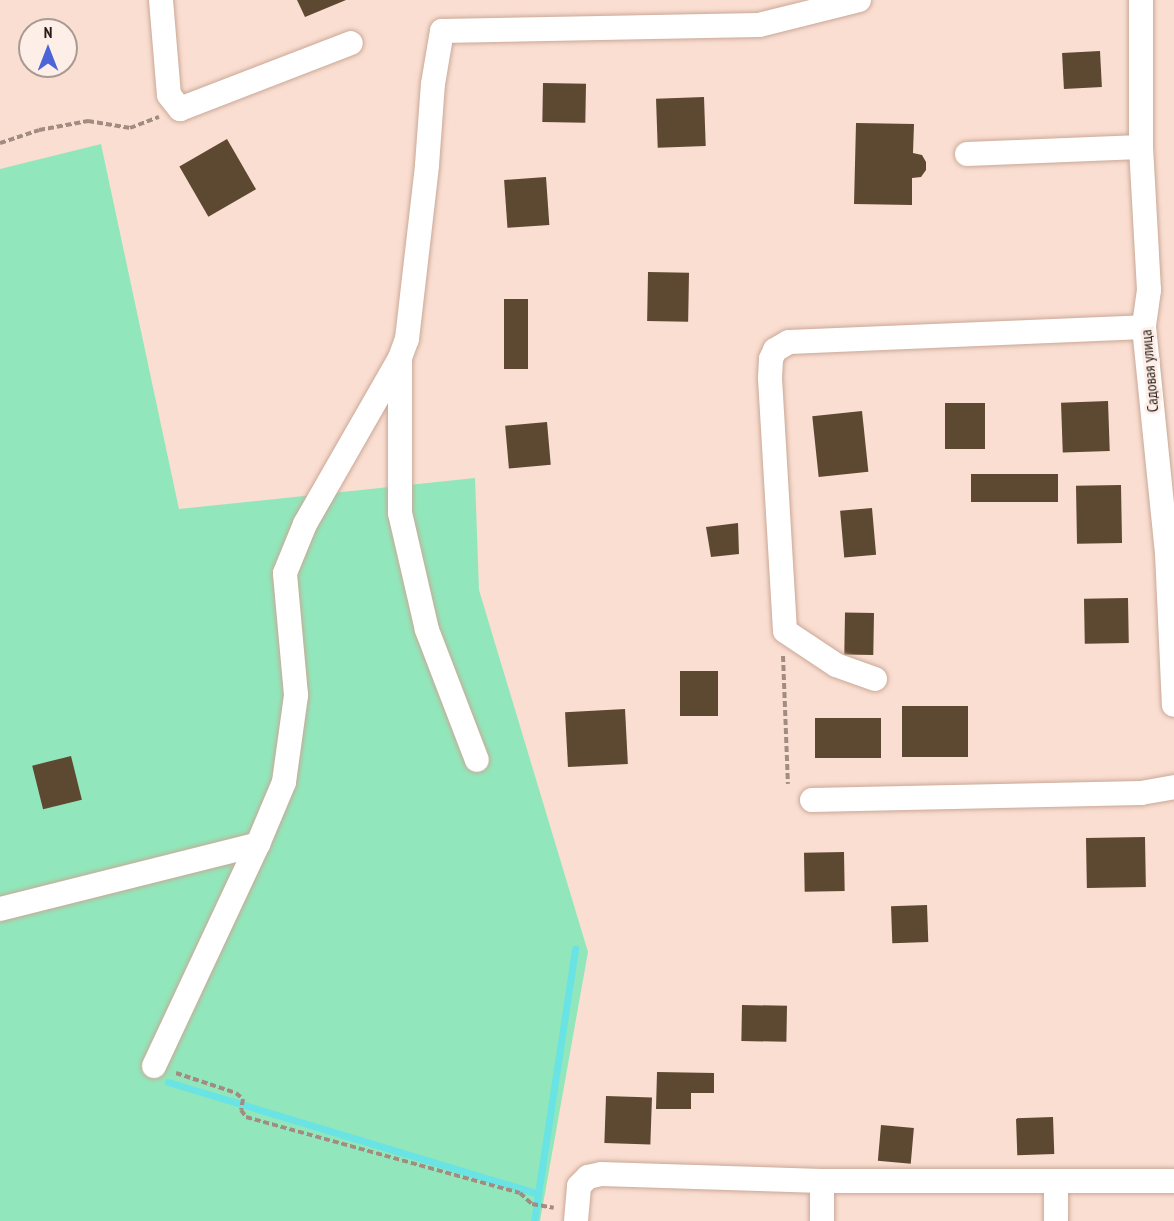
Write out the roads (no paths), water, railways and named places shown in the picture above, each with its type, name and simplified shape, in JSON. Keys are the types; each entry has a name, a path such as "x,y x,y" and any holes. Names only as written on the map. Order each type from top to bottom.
{"street":[{"path":"161,0 169,95 180,109 351,42"},
{"path":"154,1066 258,844 284,782 296,695 285,573 305,524 400,358 407,339 427,165 433,84 441,31 759,25 859,0"},
{"name":"Садовая улица","path":"1141,0 1141,147 1149,290 1144,327 1167,553 1174,705"},
{"path":"967,154 1141,147"},
{"path":"875,679 836,665 785,631 770,378 771,359 775,350 789,342 1144,327"},
{"path":"400,358 400,513 427,630 477,760"},
{"path":"812,800 1141,793 1174,786"},
{"path":"0,909 258,844"},
{"path":"576,1221 579,1186 588,1178 601,1174 822,1181 1174,1181"},
{"path":"822,1181 822,1221"},
{"path":"1056,1182 1056,1221"}],"waterway":[{"path":"538,1194 575,949"},
{"path":"168,1082 538,1194 534,1221"}]}
